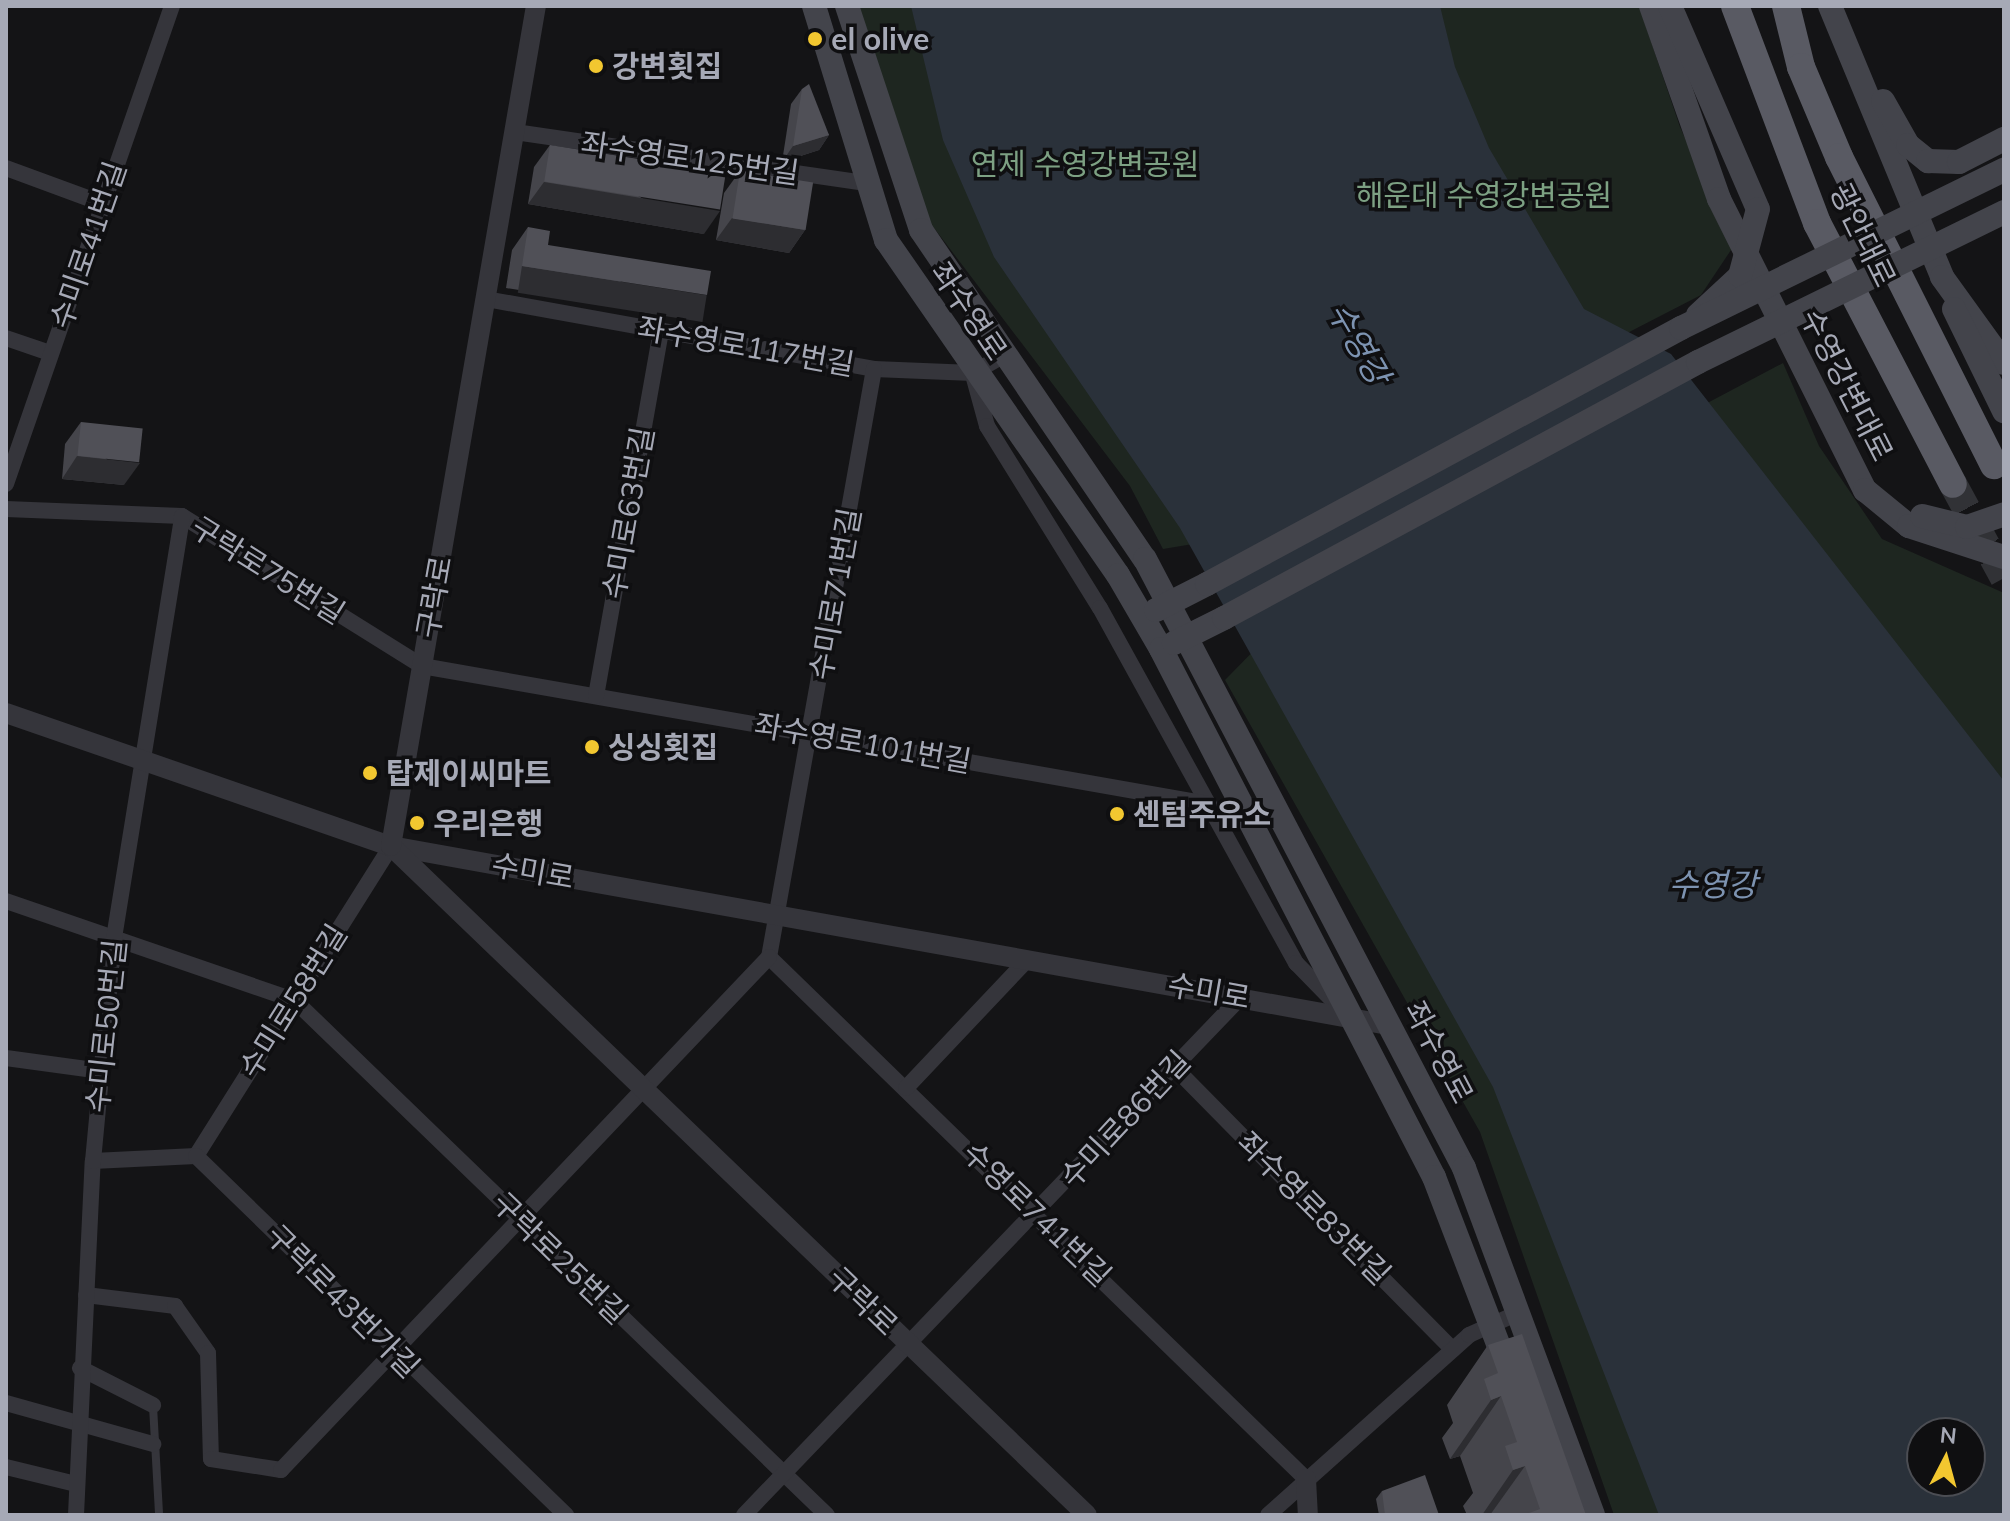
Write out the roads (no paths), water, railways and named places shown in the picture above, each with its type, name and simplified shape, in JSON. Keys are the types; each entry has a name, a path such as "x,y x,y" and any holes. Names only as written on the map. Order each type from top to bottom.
{"highway":[{"path":"1713,6 1759,85"},
{"name":"광안대로","path":"1735,6 1759,85 1817,223 1953,484"},
{"name":"광안대로","path":"1786,6 1839,157 1994,465"}],"main road":[{"name":"좌수영로","path":"814,6 864,183 899,265 1143,617 1161,649 1434,1177 1516,1391"},
{"name":"좌수영로","path":"847,6 921,230 1169,603 1464,1168 1593,1515"},
{"name":"수영강변대로","path":"1651,6 1719,199 1865,490 1909,526 2004,557"},
{"path":"1670,6 1737,153 1758,209 1740,276 1681,328"},
{"path":"1830,7 1908,145 1928,161 1959,162 2004,139"},
{"path":"1830,7 1942,277 2004,411"},
{"path":"1143,617 1681,328 2004,170"},
{"path":"1161,649 1698,362 2004,212"},
{"path":"1942,277 2004,363"},
{"path":"1865,490 1928,519 1967,527 2004,514"}],"street":[{"name":"수미로41번길","path":"6,484 101,203 172,6"},
{"name":"구락로","path":"536,6 391,846 1087,1515"},
{"name":"좌수영로125번길","path":"515,132 864,183"},
{"path":"6,168 101,203"},
{"name":"좌수영로117번길","path":"486,299 874,369 973,373"},
{"name":"수미로63번길","path":"596,696 661,330"},
{"path":"6,338 50,353"},
{"path":"1003,356 973,373 987,426 1209,804 1296,963 1353,1020"},
{"name":"수미로71번길","path":"778,915 874,369"},
{"name":"구락로75번길","path":"6,509 182,516 422,666"},
{"name":"수미로50번길","path":"76,1515 80,1368 93,1161 114,938 139,760 182,516"},
{"name":"좌수영로101번길","path":"422,666 1209,804"},
{"name":"수미로","path":"6,713 391,846 1389,1025"},
{"name":"수미로58번길","path":"196,1156 391,846"},
{"path":"6,901 294,1000"},
{"path":"86,1295 175,1306 208,1353 211,1459 281,1470 640,1086 769,957 778,915"},
{"name":"수영로741번길","path":"769,957 1037,1212 1306,1479"},
{"path":"906,1088 1028,959"},
{"name":"수미로86번길","path":"744,1515 911,1346 1241,997"},
{"name":"구락로25번길","path":"294,1000 827,1515"},
{"path":"6,1058 101,1071"},
{"name":"좌수영로83번길","path":"1174,1067 1453,1350"},
{"path":"93,1161 196,1156"},
{"name":"구락로43번가길","path":"196,1156 392,1351 566,1515"},
{"path":"1268,1515 1453,1350 1489,1324 1518,1313"},
{"path":"80,1368 153,1405"},
{"path":"6,1403 153,1444"},
{"path":"6,1467 76,1484"},
{"path":"1306,1479 1308,1515"}],"lane":[{"path":"153,1405 153,1444 162,1477 159,1515"}],"water":[{"name":"수영강","path":"911,6 1440,6 1455,67 1489,148 1584,309 1671,354 2004,781 2004,1515 1659,1515 1493,1087 1180,528 994,257 943,140"}],"tunnel":[{"path":"1953,484 2004,578"}],"place":[{"name":"el olive","path":"815,39"},
{"name":"강변횟집","path":"596,66"},
{"name":"싱싱횟집","path":"592,747"},
{"name":"탑제이씨마트","path":"370,773"},
{"name":"센텀주유소","path":"1117,814"},
{"name":"우리은행","path":"417,823"}],"park label":[{"name":"연제 수영강변공원","path":"1085,164"},
{"name":"해운대 수영강변공원","path":"1484,195"}]}
